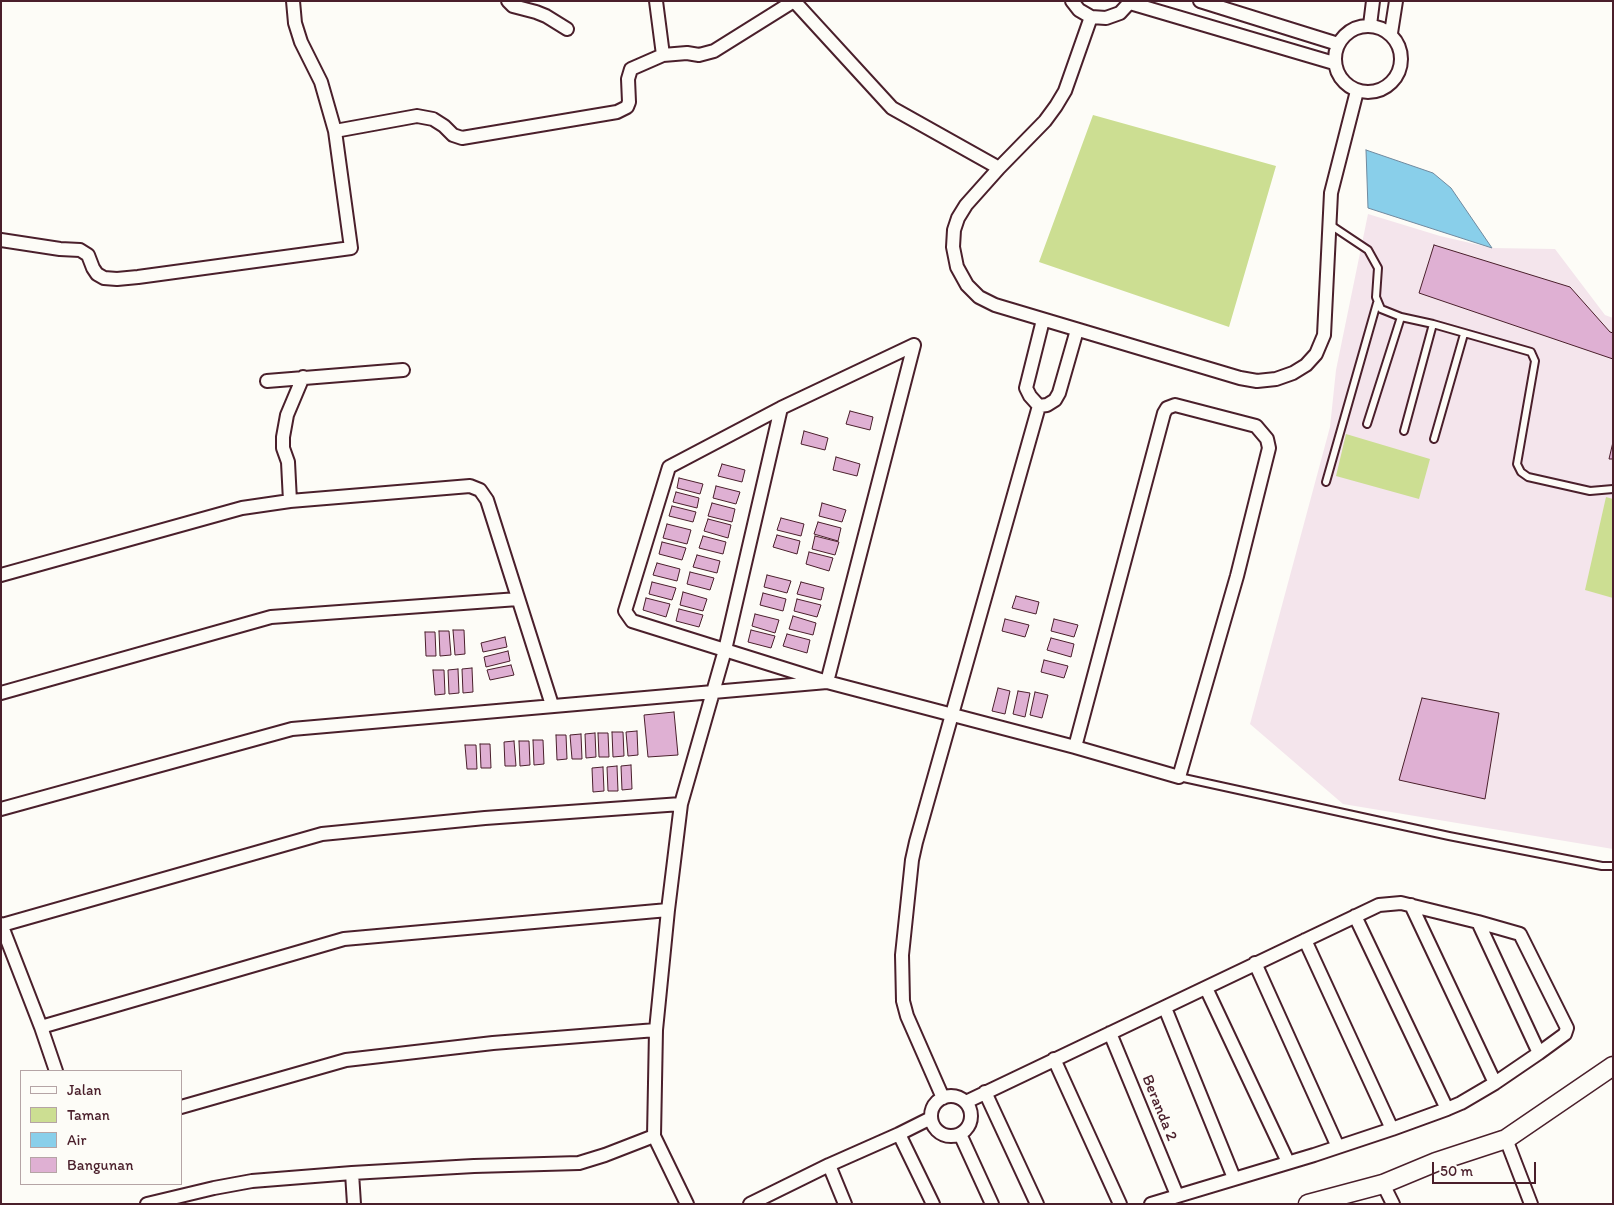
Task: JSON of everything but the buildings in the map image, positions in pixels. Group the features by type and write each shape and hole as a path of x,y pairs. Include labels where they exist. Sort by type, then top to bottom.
{"street":[{"path":"1,240 60,249 80,250 88,255 97,274 110,279 138,278 351,248 335,131 321,82 301,42 295,23 293,1"},
{"path":"508,1 513,6 536,12 567,30"},
{"path":"656,1 663,55"},
{"path":"335,131 417,116 433,119 453,135 462,138 617,112 627,107 629,102 628,79 631,69 663,55 687,53 699,55 714,50 794,1 892,108 998,168"},
{"path":"1072,1 1079,10 1091,17 1106,18 1120,14 1131,2 1334,64"},
{"path":"1200,1 1338,44"},
{"path":"1370,25 1373,1"},
{"path":"1391,33 1396,1"},
{"path":"1091,17 1065,91 1056,106 1045,121 998,168 966,205 958,218 954,230 957,267 967,285 979,297 995,305 1240,378 1257,381 1276,379 1293,373 1306,365 1316,354 1324,335 1331,192 1357,91"},
{"path":"1370,25 1391,33 1401,48 1401,67 1392,83 1376,92 1357,91 1342,80 1334,64 1338,44 1351,30 1370,25"},
{"path":"1039,406 1026,388 1043,320"},
{"path":"1039,406 1048,405 1055,400 1059,393 1077,330"},
{"path":"827,682 914,345 781,408 669,467 626,611 632,621 827,682 1075,747 1179,777 1237,576 1268,448 1267,439 1256,426 1175,405 1168,408 1164,413 1075,747"},
{"path":"267,380 402,370"},
{"path":"290,501 288,462 283,448 283,436 287,415 304,377"},
{"path":"943,1098 907,1016 903,1001 902,955 908,892 916,842 1039,406"},
{"path":"687,1204 654,1136 656,1030 668,910 681,804 725,650 781,408"},
{"path":"1,575 242,508 290,501 470,486 480,490 487,500 552,705"},
{"path":"1,693 271,617 518,599"},
{"path":"1,809 292,729 827,682"},
{"path":"56,1070 42,1027 2,925 322,834 485,818 681,804"},
{"path":"966,1102 1379,905 1400,903 1411,905 1520,934 1567,1028 1568,1031 1565,1034 1495,1082 1461,1103 1447,1109 1392,1130 1151,1204"},
{"path":"1411,905 1495,1082"},
{"path":"42,1027 344,939 668,910"},
{"path":"1355,916 1447,1109"},
{"path":"1478,922 1539,1053"},
{"path":"1305,940 1392,1130"},
{"path":"1255,963 1338,1147"},
{"path":"1206,988 1288,1162"},
{"path":"1165,1008 1234,1178"},
{"path":"182,1107 346,1060 492,1043 656,1030"},
{"name":"Beranda 2","path":"1110,1033 1177,1195"},
{"path":"1054,1059 1120,1204"},
{"path":"1308,1204 1383,1184 1436,1162 1506,1139 1613,1066"},
{"path":"985,1092 1036,1204"},
{"path":"955,1096 966,1102 970,1107 971,1119 969,1125 960,1134 948,1136 942,1134 933,1125 931,1118 934,1106 943,1098 955,1096"},
{"path":"758,1202 829,1165 931,1118"},
{"path":"899,1134 933,1204"},
{"path":"960,1134 992,1204"},
{"path":"148,1204 234,1183 352,1173 474,1166 579,1163 654,1136"},
{"path":"1506,1139 1531,1204"},
{"path":"829,1165 846,1204"},
{"path":"352,1173 354,1204"},
{"path":"1383,1184 1392,1204"}],"lane":[{"path":"1329,224 1368,250 1378,268 1376,297 1381,309 1401,317 1433,324 1531,352 1535,361 1517,464 1521,472 1528,477 1590,491 1613,489"},
{"path":"1326,482 1377,303"},
{"path":"1367,424 1401,317"},
{"path":"1404,431 1433,324"},
{"path":"1434,440 1464,334"},
{"path":"1179,777 1448,836 1602,866 1613,866"}],"shaded area":[{"path":"1368,214 1440,236 1492,248 1555,249 1605,315 1613,318 1613,849 1343,804 1250,724 1330,427 1336,370"}],"green space":[{"path":"1093,115 1276,166 1229,327 1039,262"},
{"path":"1346,434 1430,459 1419,499 1336,476"},
{"path":"1606,497 1613,499 1613,598 1585,590"}],"water":[{"path":"1366,150 1433,173 1451,188 1492,248 1368,208"}]}
